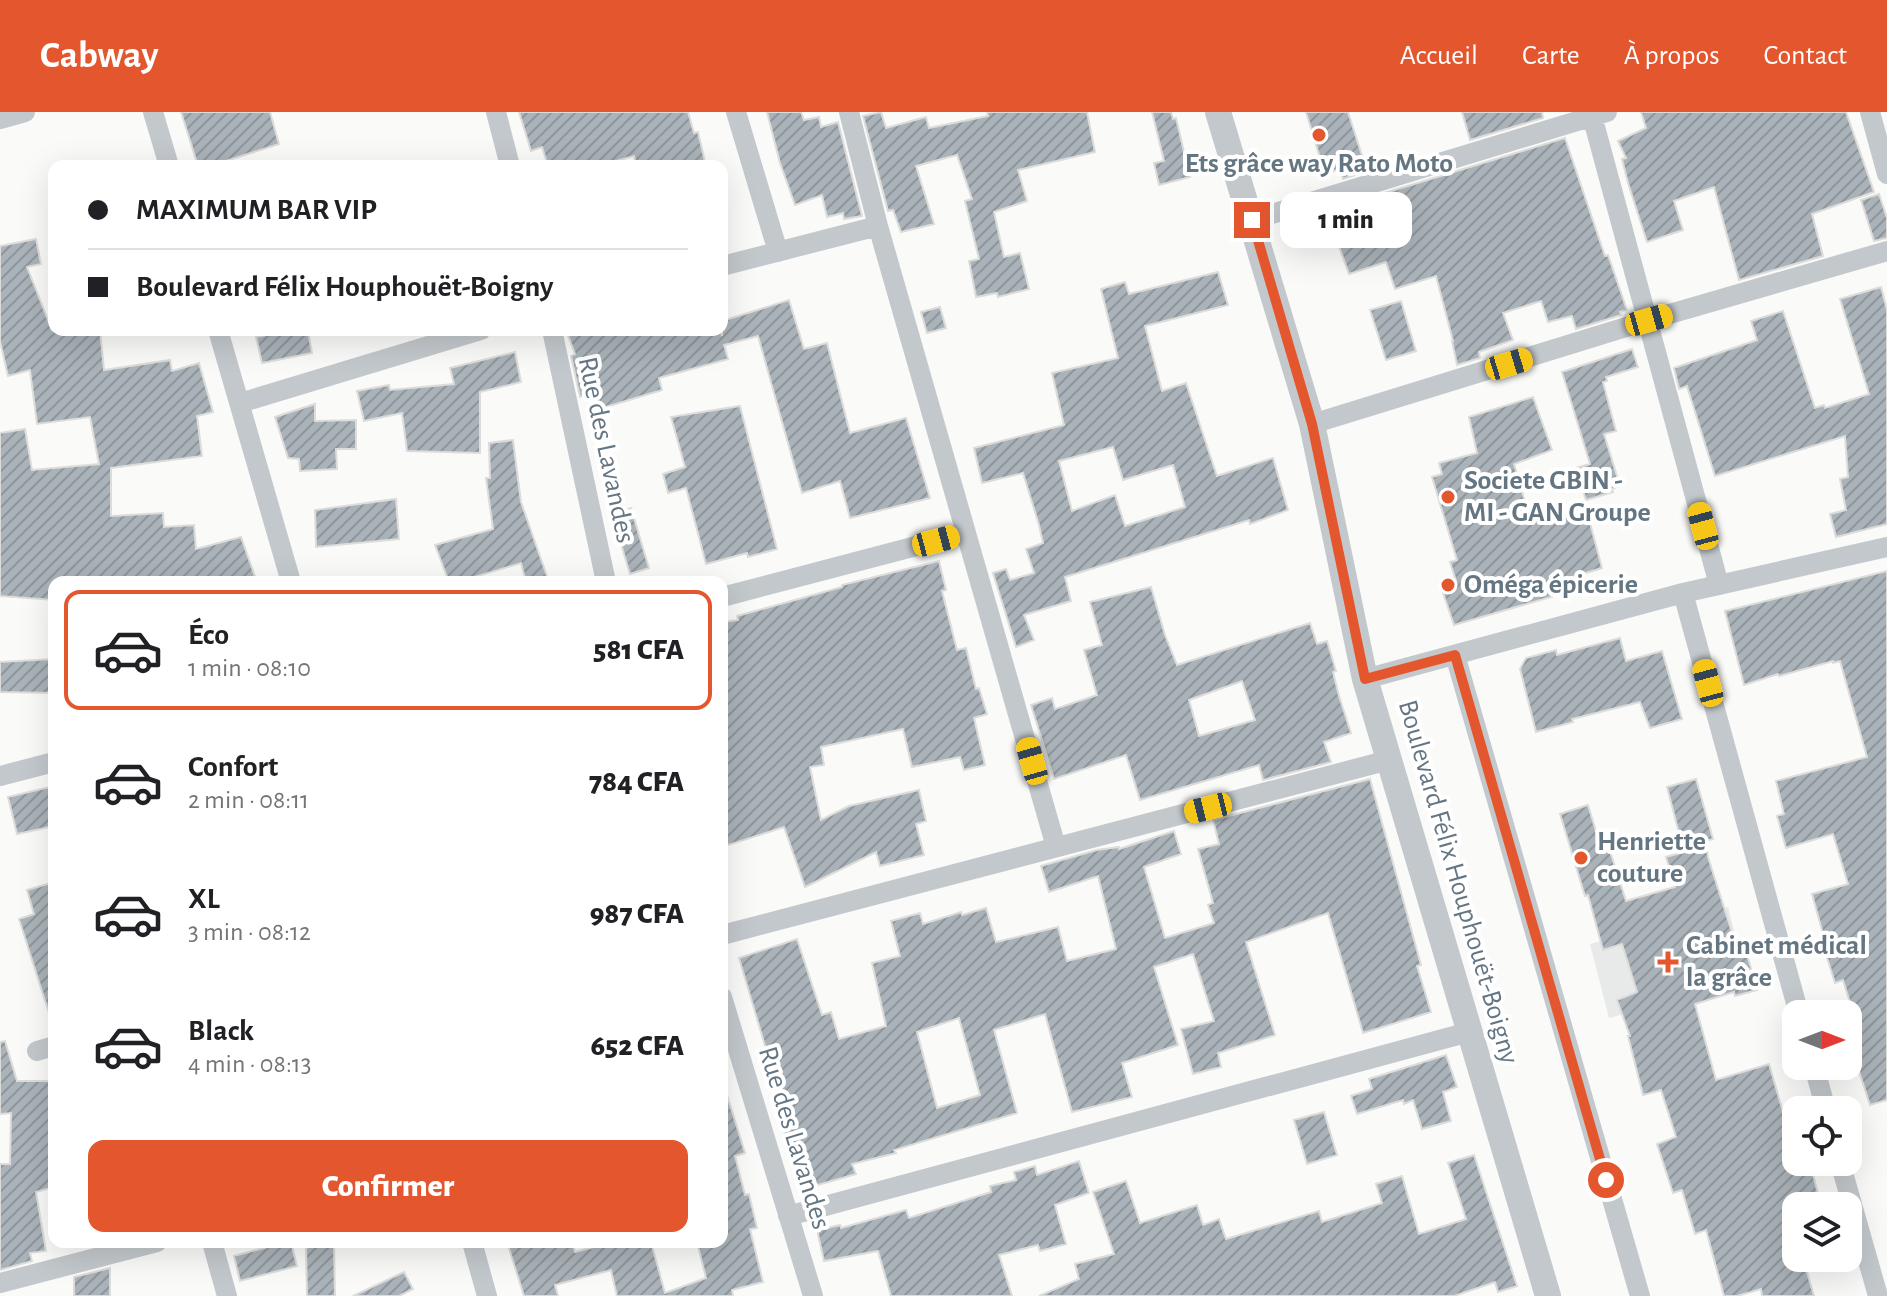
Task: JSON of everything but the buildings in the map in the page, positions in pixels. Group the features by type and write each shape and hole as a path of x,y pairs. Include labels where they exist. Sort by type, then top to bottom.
{"street":[{"path":"0,119 25,112"},
{"path":"153,112 167,160"},
{"path":"496,112 508,160"},
{"path":"736,112 778,252"},
{"path":"849,112 878,226 1056,847"},
{"name":"Boulevard Félix Houphouët-Boigny","path":"1218,112 1312,424 1365,679 1548,1296"},
{"path":"1870,112 1887,174"},
{"path":"1252,220 1596,113 1719,585"},
{"path":"728,264 878,226"},
{"path":"1312,424 1649,320 1887,251"},
{"path":"220,336 289,576"},
{"path":"240,403 461,336"},
{"name":"Rue des Lavandes","path":"553,336 605,576"},
{"path":"728,595 966,533"},
{"path":"1365,679 1683,593 1887,547"},
{"path":"1683,593 1795,1000"},
{"path":"1455,655 1640,1296"},
{"path":"728,933 1389,760"},
{"path":"0,775 48,763"},
{"name":"Rue des Lavandes","path":"728,1017 813,1296"},
{"path":"788,1216 1469,1032"},
{"path":"1844,1176 1878,1296"},
{"path":"0,1283 134,1248"},
{"path":"214,1248 227,1296"},
{"path":"474,1248 487,1296"}],"shaded area":[{"name":"Cabinet médical la grâce","path":"1728,907 1747,981 1609,1018 1590,944"}],"place":[{"name":"Ets grâce way Rato Moto","path":"1319,135"},
{"name":"Societe GBIN - MI - GAN Groupe","path":"1448,497"},
{"name":"Oméga épicerie","path":"1448,585"},
{"name":"Henriette couture","path":"1581,858"},
{"name":"Cabinet médical la grâce","path":"1668,962"}],"route":[{"path":"1252,220 1312,424 1365,679 1455,655 1606,1180"}]}
